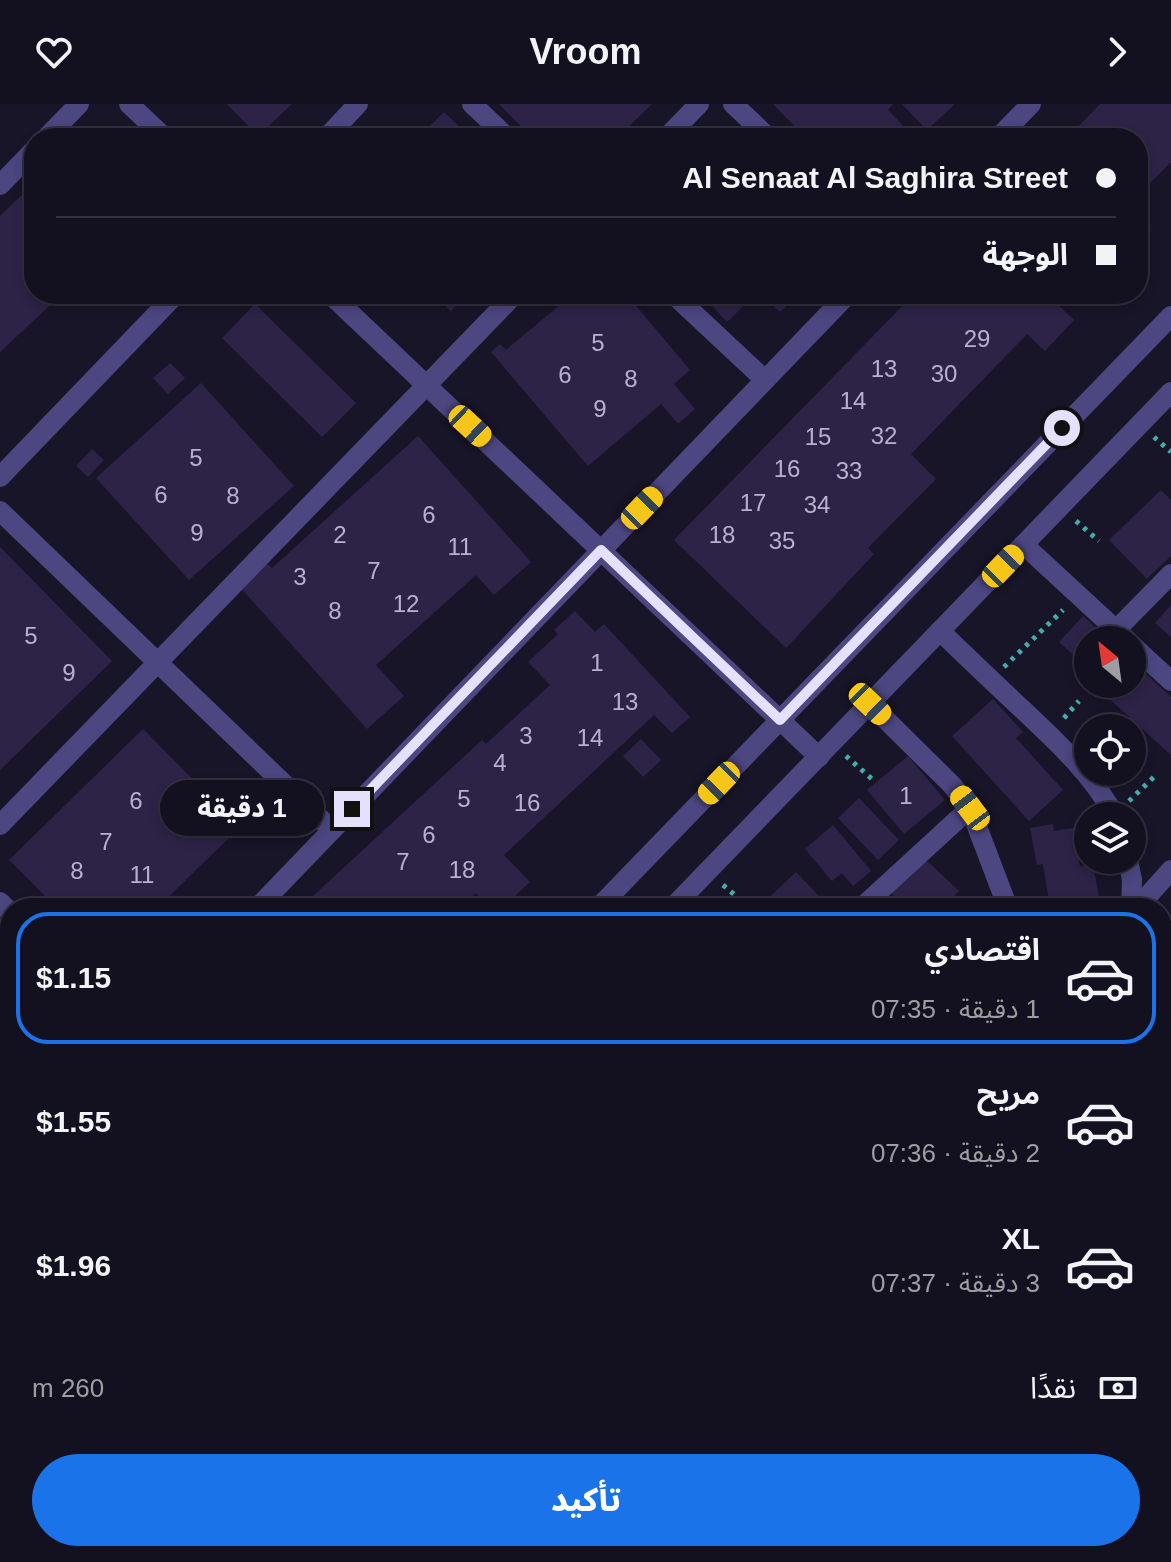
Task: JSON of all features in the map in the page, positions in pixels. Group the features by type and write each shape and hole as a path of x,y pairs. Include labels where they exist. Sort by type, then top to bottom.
{"street":[{"path":"56,128 79,104"},
{"path":"129,104 154,128"},
{"path":"335,128 358,104"},
{"path":"472,104 497,128"},
{"path":"676,128 699,104"},
{"path":"733,104 758,128"},
{"path":"1008,128 1031,104"},
{"path":"0,185 24,160"},
{"path":"0,477 166,304"},
{"path":"341,304 780,720 825,750"},
{"path":"0,825 505,304"},
{"path":"684,304 765,380"},
{"path":"267,898 838,304"},
{"path":"608,898 1171,316"},
{"path":"682,898 1171,392"},
{"path":"0,511 332,830"},
{"path":"1024,545 1112,626"},
{"path":"1128,626 1171,574"},
{"path":"940,631 1049,734 1107,802"},
{"path":"1146,658 1171,681"},
{"path":"870,704 952,785 970,808 1004,898"},
{"path":"872,898 970,808"},
{"path":"1144,898 1171,870"},
{"path":"1131,874 1133,898"}],"path":[{"path":"1061,506 1099,541"},
{"path":"991,680 1079,595"},
{"path":"825,750 872,779"},
{"path":"1128,802 1157,774"},
{"path":"708,871 739,898"}],"building":[{"path":"227,104 292,104 266,128 250,128"},
{"path":"499,104 652,104 627,128 522,128"},
{"path":"773,104 893,104 888,110 905,128 796,128"},
{"path":"902,104 955,104 929,128 925,128"},
{"path":"1100,104 1171,104 1171,162 1148,185 1148,128 1077,128"},
{"path":"444,112 461,128 428,128"},
{"path":"24,193 24,304 51,304 0,352 0,216"},
{"path":"255,304 356,403 322,437 222,338"},
{"path":"444,304 458,304 451,311"},
{"path":"561,304 634,304 690,370 674,384 695,409 678,424 661,404 588,466 491,352 500,344 506,350"},
{"path":"710,304 746,304 727,322"},
{"path":"772,304 788,304 780,312"},
{"path":"904,304 1057,304 1074,320 1045,351 1027,334 911,454 936,479 868,548 874,554 786,648 674,540"},
{"path":"170,363 185,378 168,394 153,378"},
{"path":"201,383 294,486 189,580 96,478"},
{"path":"418,436 531,562 494,595 476,575 376,665 404,696 367,729 239,586 266,562 272,568"},
{"path":"92,449 104,460 88,477 76,466"},
{"path":"1161,490 1171,500 1171,556 1147,579 1109,540"},
{"path":"0,547 112,661 0,770"},
{"path":"1171,605 1171,637 1155,623"},
{"path":"575,611 595,632 604,624 690,717 672,733 654,715 504,855 530,882 513,898 481,898 476,893 470,898 311,898 482,740 486,744 550,685 528,662 558,634 554,630"},
{"path":"1083,616 1094,626 1074,626 1074,655 1059,642"},
{"path":"1146,674 1171,697 1171,755 1146,732 1146,714 1126,714 1108,698 1146,698"},
{"path":"993,699 1023,732 1016,738 1063,790 1029,821 952,736"},
{"path":"143,729 240,827 167,898 47,898 9,860"},
{"path":"641,739 661,760 643,777 623,756"},
{"path":"908,756 945,800 904,834 867,790"},
{"path":"859,798 899,840 878,860 838,818"},
{"path":"1053,824 1054,831 1073,828 1074,874 1095,874 1099,898 1048,898 1043,864 1037,865 1030,828"},
{"path":"833,825 871,871 853,886 842,873 832,881 805,849"},
{"path":"924,858 959,891 952,898 896,898 891,893"},
{"path":"796,872 821,898 769,898"}],"route":[{"path":"352,809 601,550 780,720 1062,428"}]}
